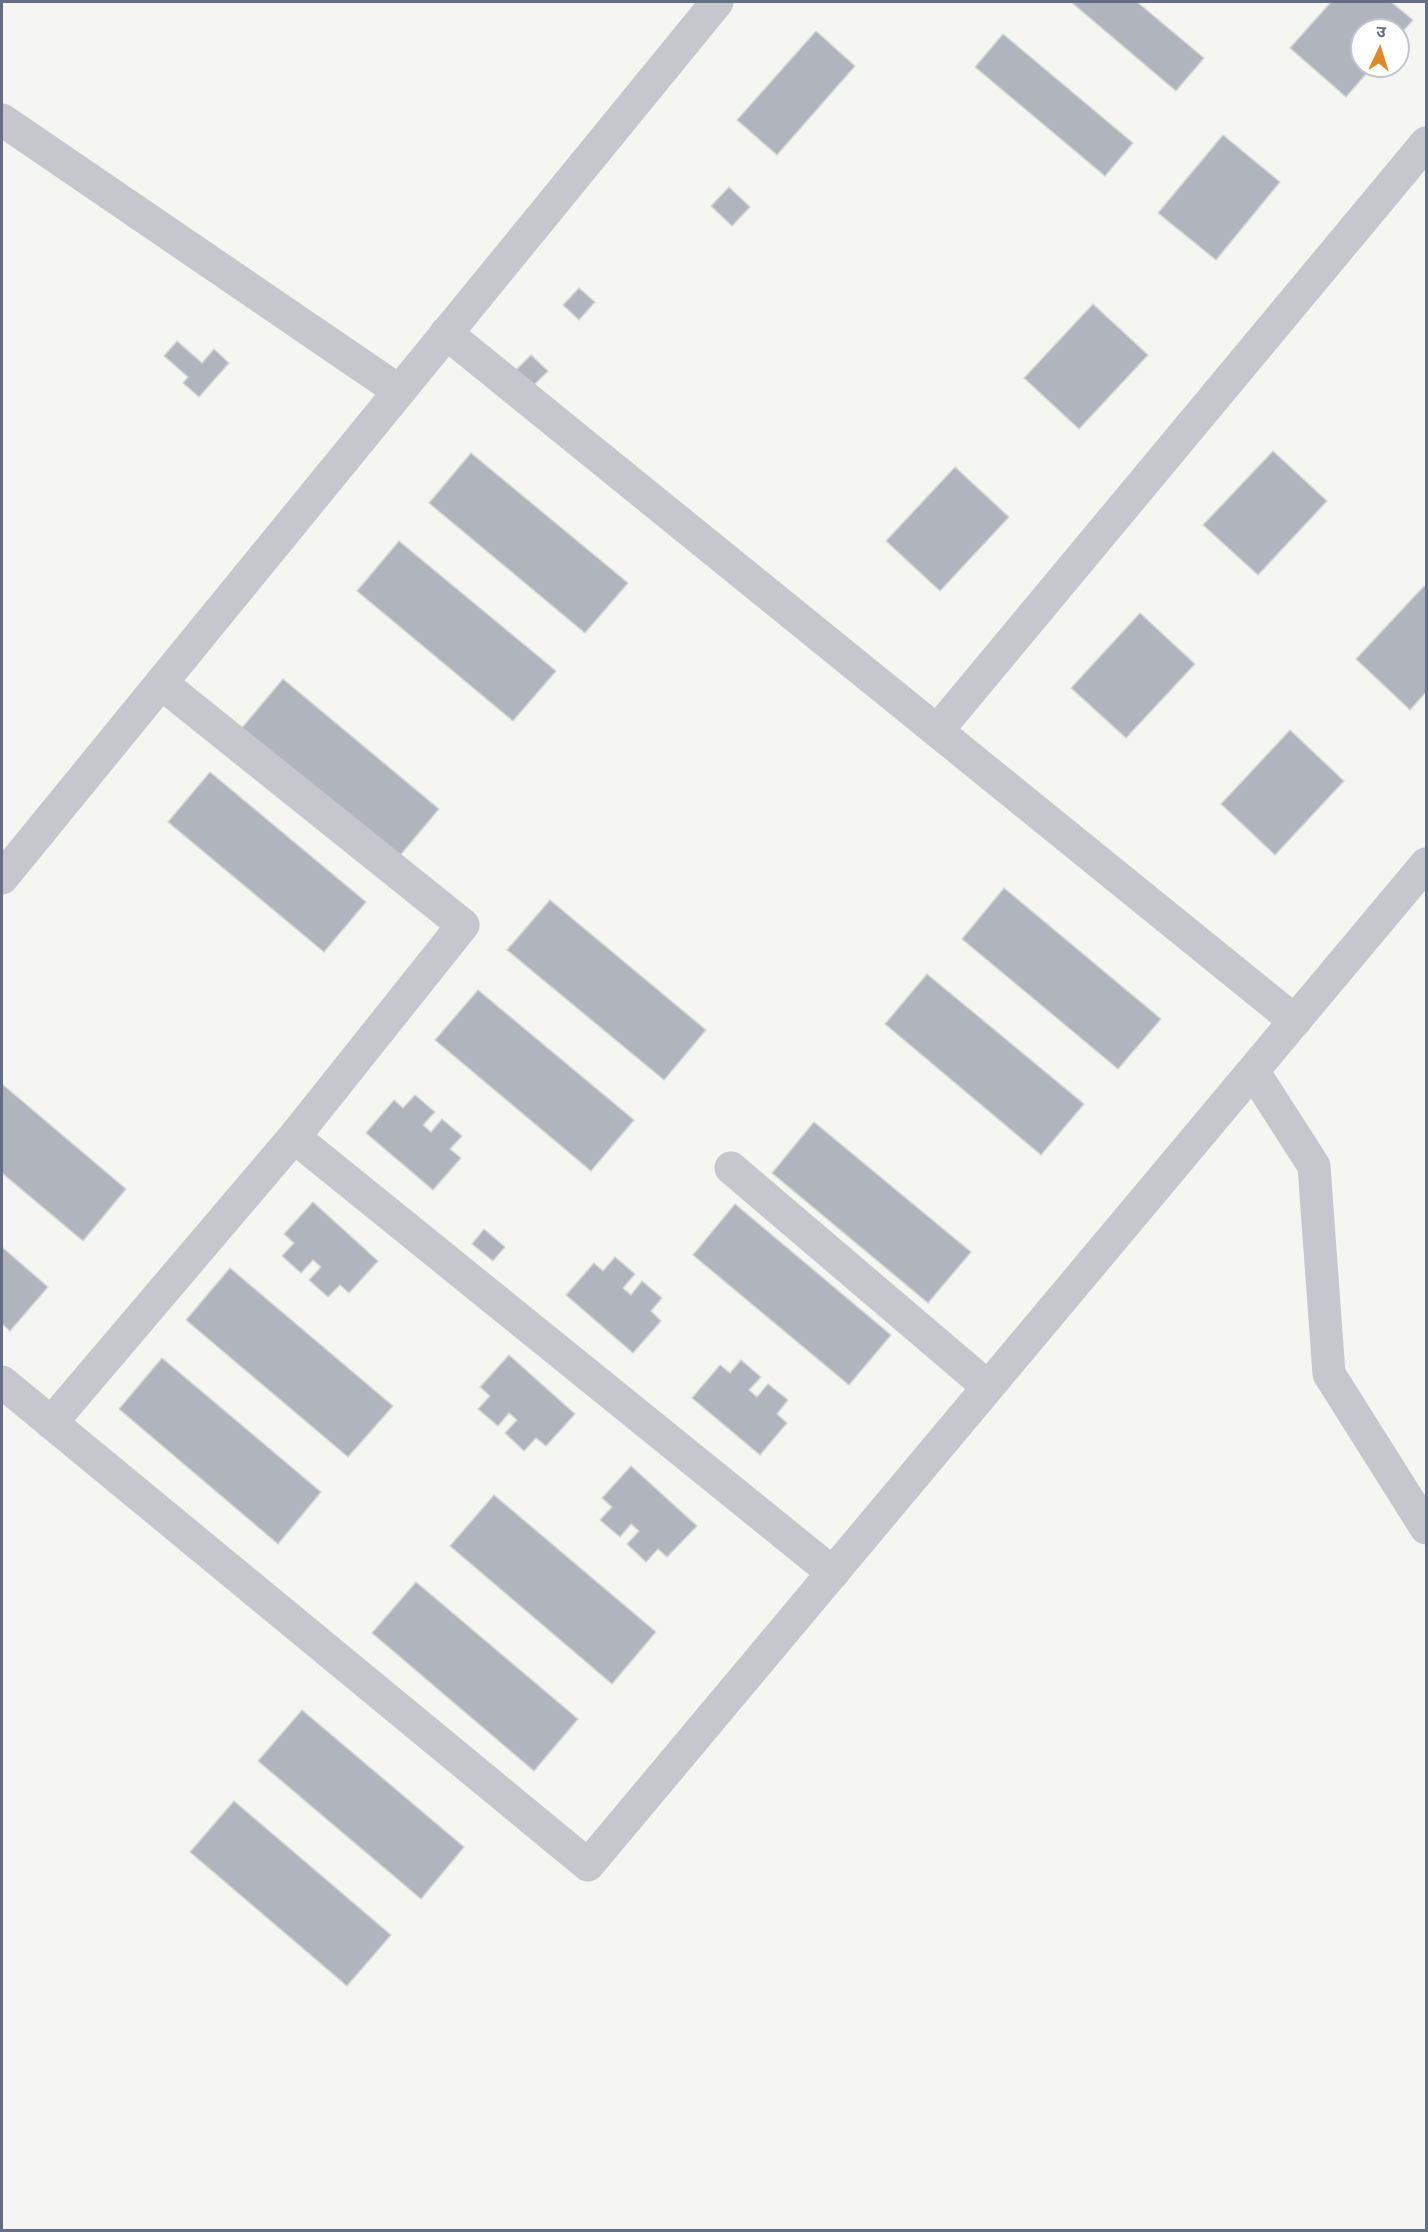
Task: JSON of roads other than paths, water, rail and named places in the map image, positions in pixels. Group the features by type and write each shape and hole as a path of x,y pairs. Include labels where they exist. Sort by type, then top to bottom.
{"street":[{"path":"2,878 717,2"},
{"path":"2,120 399,391"},
{"path":"937,730 1426,143"},
{"path":"446,333 1295,1021"},
{"path":"51,1423 294,1137 463,925 161,683"},
{"path":"2,1382 588,1865 1426,864"},
{"path":"1253,1071 1314,1166 1329,1374 1426,1528"},
{"path":"294,1137 833,1573"},
{"path":"731,1168 988,1387"}]}
